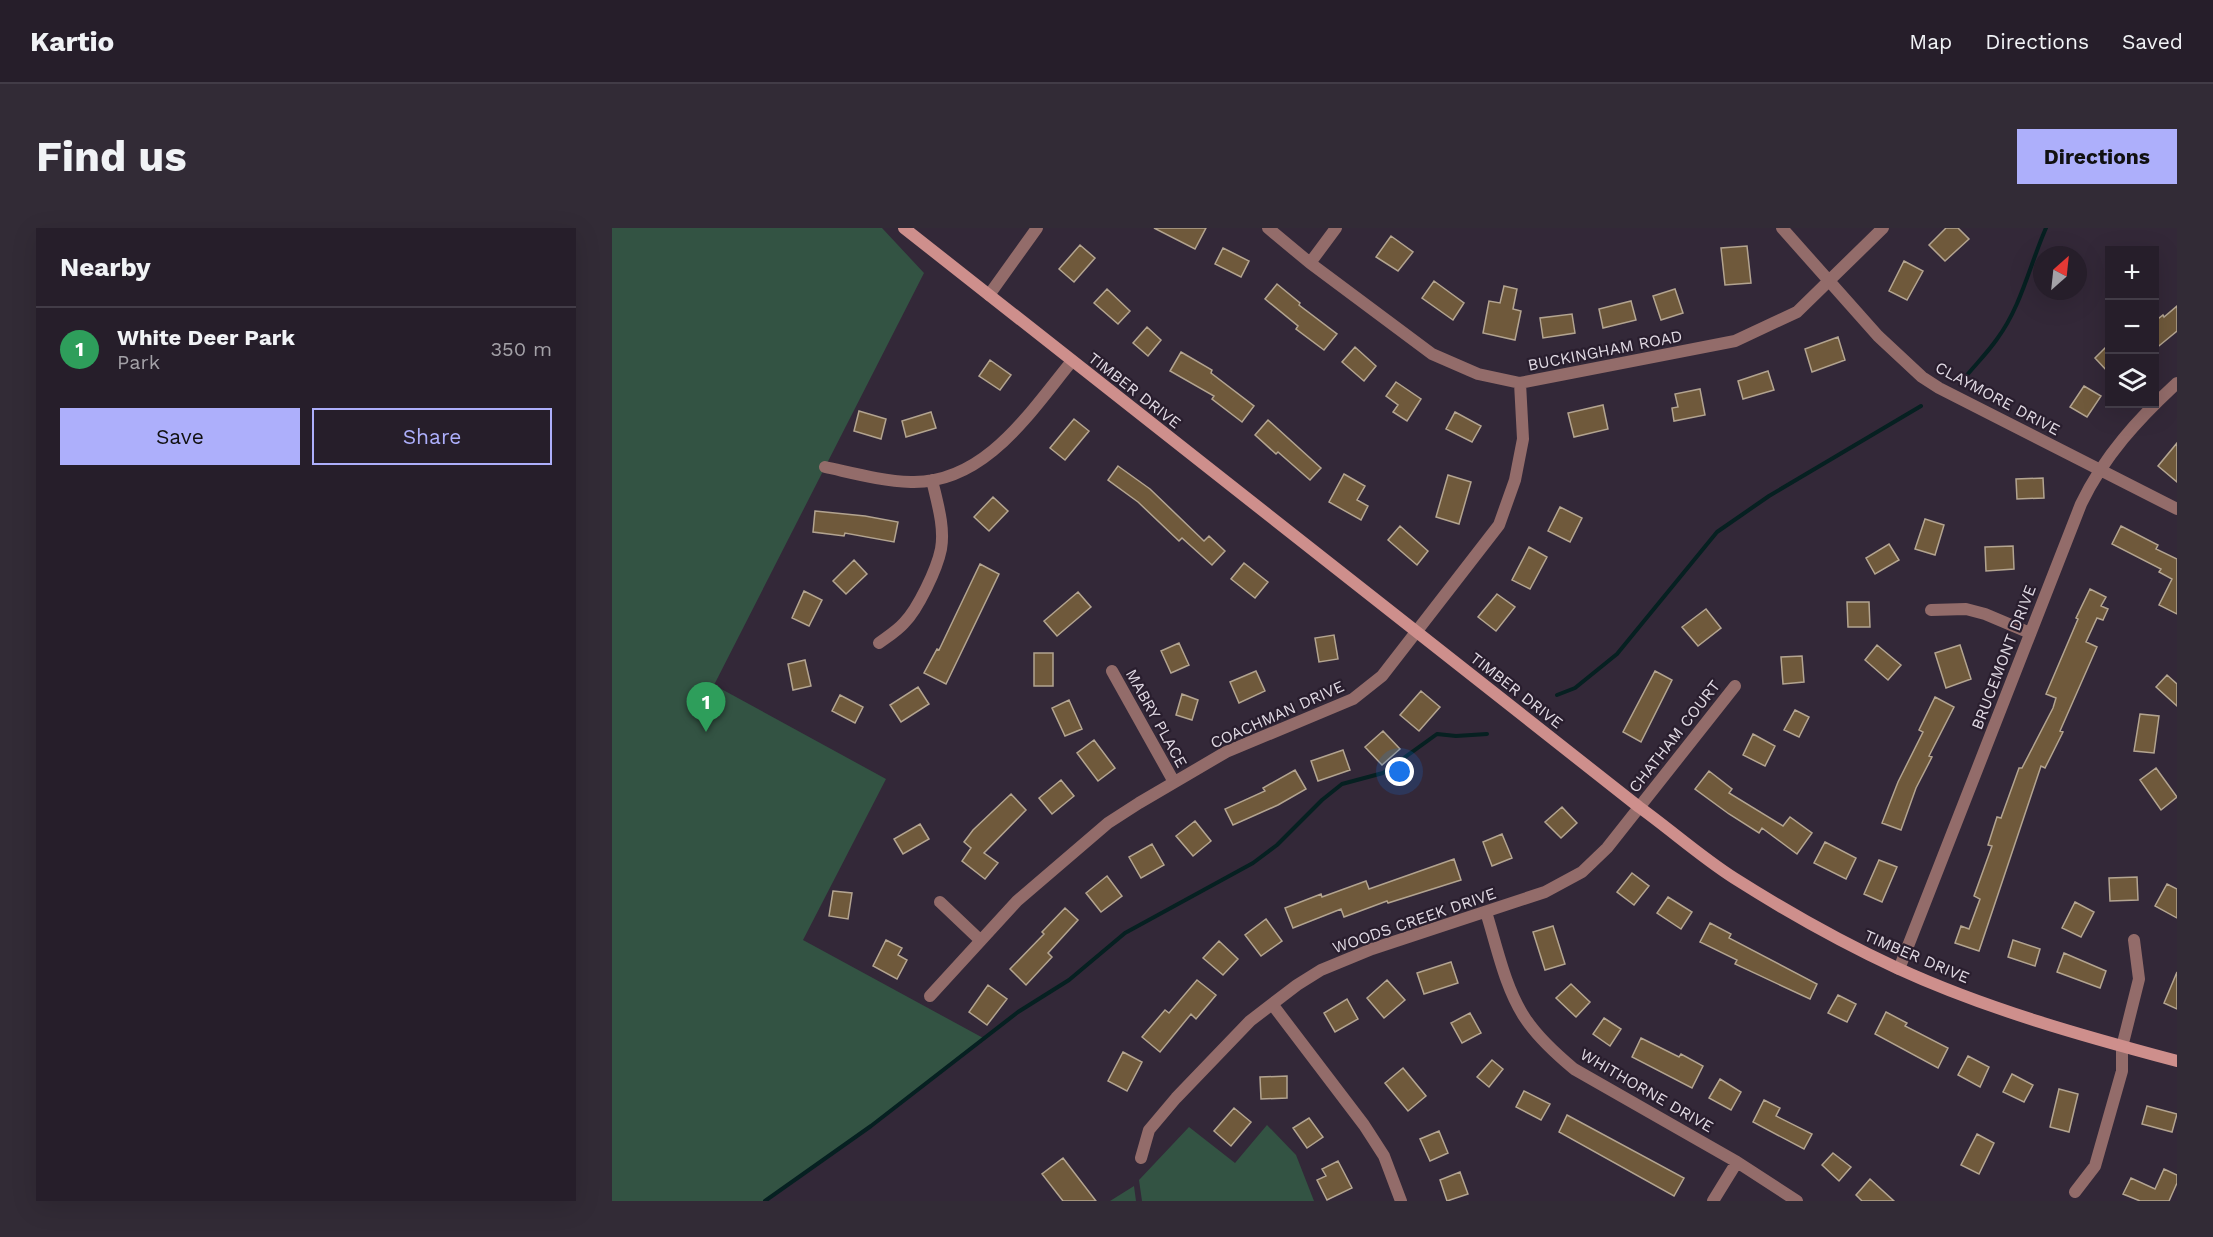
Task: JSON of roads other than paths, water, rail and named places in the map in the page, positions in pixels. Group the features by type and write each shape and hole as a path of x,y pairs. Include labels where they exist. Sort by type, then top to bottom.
{"main road":[{"name":"TIMBER DRIVE","path":"904,228 1639,807 1732,876 1804,920 1899,969 2014,1013 2122,1047 2177,1061"}],"street":[{"path":"989,295 1037,228"},
{"name":"BUCKINGHAM ROAD","path":"1268,228 1310,263 1432,354 1478,374 1520,383 1735,341 1797,312 1883,228"},
{"path":"1310,263 1336,228"},
{"name":"CLAYMORE DRIVE","path":"1782,228 1878,336 1922,377 1939,388 2177,509"},
{"path":"825,466 910,482 956,474 994,451 1023,422 1072,361"},
{"name":"COACHMAN DRIVE","path":"930,996 1017,901 1108,823 1226,752 1353,699 1382,676 1499,525 1515,480 1523,439 1520,383"},
{"name":"BRUCEMONT DRIVE","path":"1899,969 2077,513 2099,469 2124,435 2177,383"},
{"path":"879,643 905,623 931,579 936,565 941,548 941,528 932,480"},
{"path":"1931,610 1966,609 2030,633"},
{"name":"MABRY PLACE","path":"1112,671 1174,782"},
{"name":"CHATHAM COURT","path":"1639,807 1735,686"},
{"name":"WOODS CREEK DRIVE","path":"1141,1158 1149,1130 1158,1118 1250,1021 1272,1004 1321,970 1372,949 1545,892 1582,872 1607,848 1639,807"},
{"path":"940,902 980,940"},
{"name":"WHITHORNE DRIVE","path":"1486,912 1503,968 1524,1017 1555,1053 1584,1074 1737,1162 1797,1201"},
{"path":"2075,1192 2095,1166 2122,1071 2122,1047 2139,979 2134,940"},
{"path":"1272,1004 1364,1125 1384,1156 1401,1201"},
{"path":"1713,1201 1737,1162"}],"waterway":[{"path":"1967,375 1994,344 2013,313 2046,228"},
{"path":"1557,695 1575,688 1617,654 1717,532 1769,496 1921,406"},
{"path":"765,1201 871,1126 1018,1012 1069,980 1125,933 1253,863 1277,845 1322,800 1342,784 1383,773 1437,734 1456,736 1487,734"}],"place":[{"name":"White Deer Park","path":"706,732"}]}
